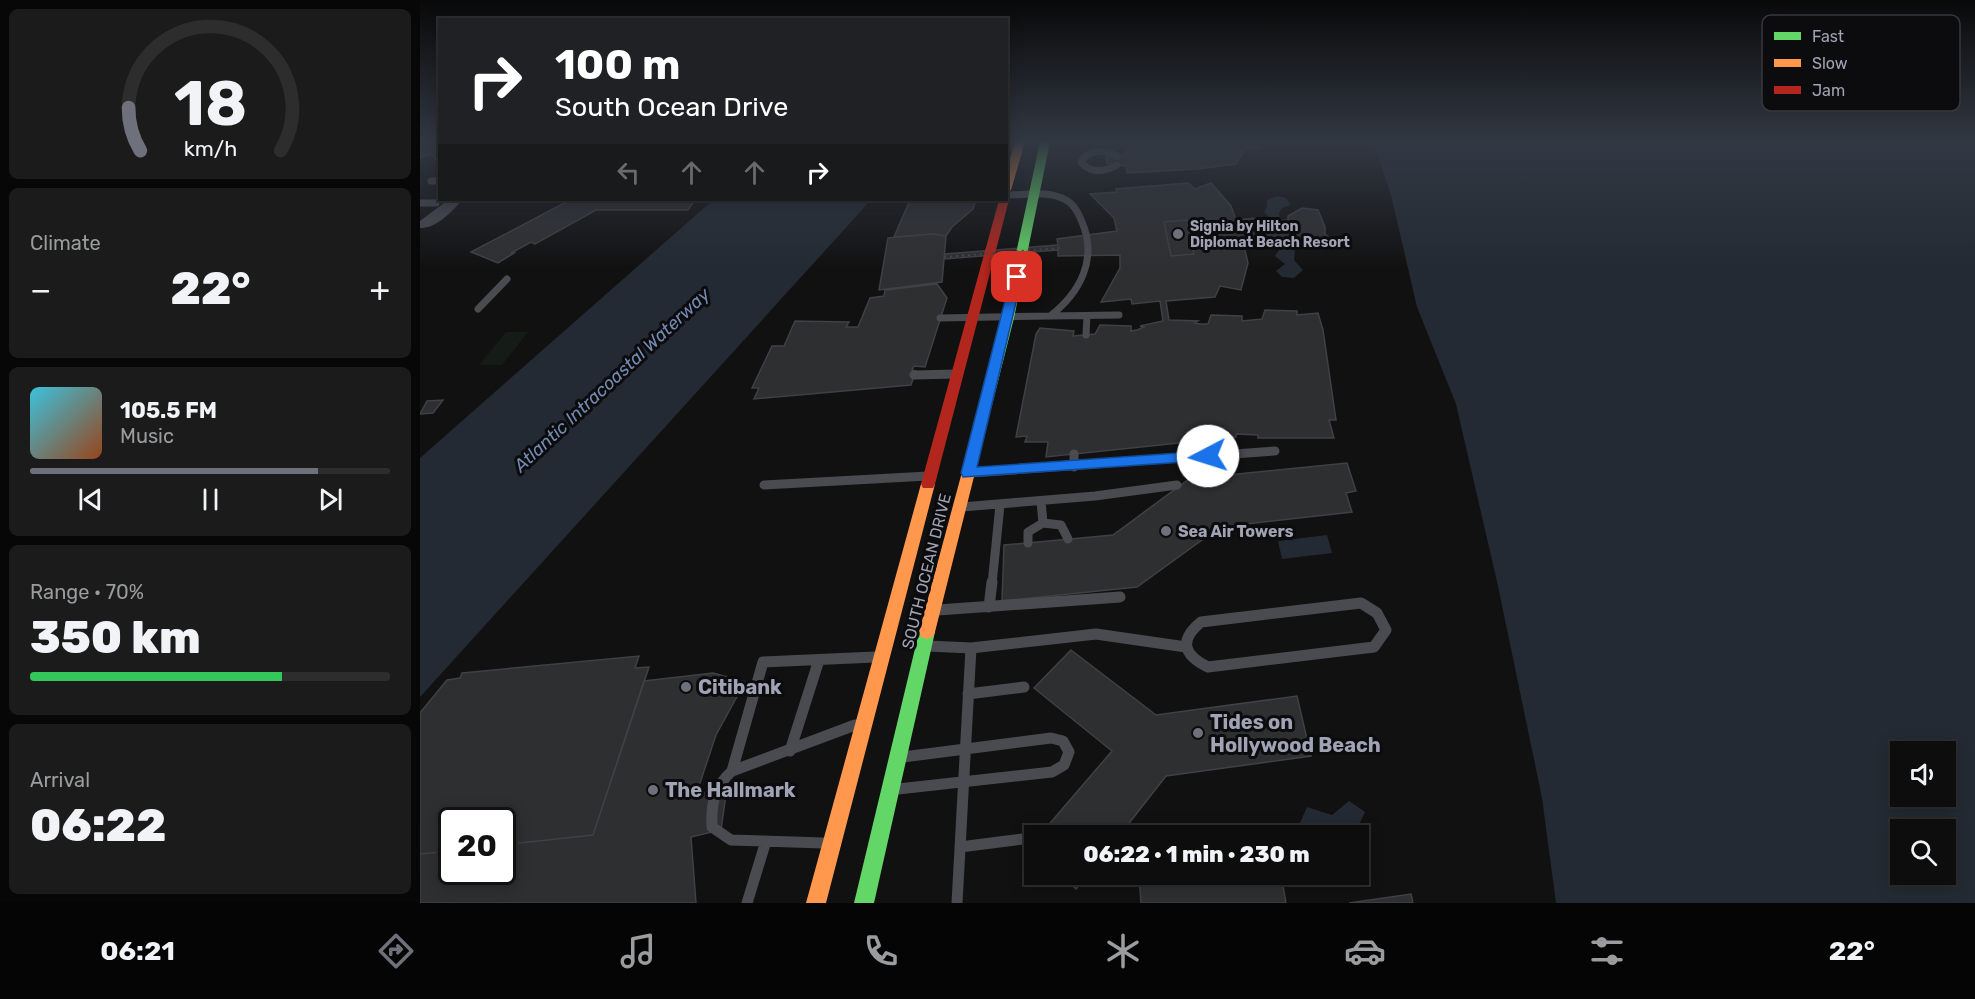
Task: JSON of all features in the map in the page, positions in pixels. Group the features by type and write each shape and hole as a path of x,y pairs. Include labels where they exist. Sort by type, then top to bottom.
{"main road":[{"name":"SOUTH OCEAN DRIVE","path":"864,903 923,650 1008,318 1035,184"},
{"name":"SOUTH OCEAN DRIVE","path":"816,903 897,607 970,320 1004,201"},
{"path":"897,607 913,615 922,630 923,650"}],"street":[{"path":"422,229 424,216 438,201"},
{"path":"422,229 454,201"}],"lane":[{"path":"1008,195 1033,195 1067,200 1086,228 1089,260 1078,290 1063,308 1050,316"},
{"path":"420,203 438,201"},
{"path":"478,309 507,279"},
{"path":"940,318 970,320 1119,315"},
{"path":"1086,335 1087,316"},
{"path":"914,375 957,374"},
{"path":"968,473 1275,451"},
{"path":"1074,454 1074,467"},
{"path":"765,485 930,476"},
{"path":"960,507 1041,501 1177,485"},
{"path":"1041,501 1043,523"},
{"path":"988,608 1000,505"},
{"path":"1028,543 1028,532 1043,523 1061,525 1068,539"},
{"path":"933,610 988,608 1069,597 1089,601 1120,597"},
{"path":"1361,603 1381,616 1386,630 1380,642 1374,647 1208,668 1193,660 1186,647 1189,632 1201,622 1361,603"},
{"path":"923,650 970,648 1096,633 1186,647"},
{"path":"957,903 970,648"},
{"path":"732,771 763,662 883,657"},
{"path":"790,751 819,660"},
{"path":"968,694 1024,687"},
{"path":"832,844 731,840 712,827 711,804 720,780 732,771 866,721"},
{"path":"890,789 1052,772 1064,765 1069,752 1063,741 1051,738 897,758"},
{"path":"960,848 1023,839"},
{"path":"747,903 766,841"}],"path":[{"path":"944,257 1060,248"}],"shaded area":[{"path":"506,332 528,332 502,365 479,365"}],"water":[{"path":"1387,184 1975,184 1975,903 1556,903 1542,798 1498,586 1456,404 1417,307"},
{"path":"1278,196 1286,198 1291,205 1282,208 1279,213 1289,246 1295,251 1294,260 1303,270 1294,278 1282,277 1276,271 1285,264 1275,256 1280,249 1269,217 1264,212 1267,200"},
{"name":"Atlantic Intracoastal Waterway","path":"712,201 870,201 420,697 420,458"},
{"path":"1327,535 1332,553 1282,559 1278,541"},
{"path":"1349,801 1365,812 1359,825 1303,825 1300,823 1307,807 1332,815"}],"building":[{"path":"1189,184 1195,189 1212,184 1231,206 1236,220 1256,218 1263,222 1288,220 1288,216 1302,208 1318,210 1325,227 1325,234 1331,240 1329,245 1324,247 1310,243 1301,245 1290,237 1268,239 1264,244 1244,246 1248,263 1241,290 1220,286 1215,297 1166,301 1169,320 1198,321 1195,323 1201,324 1208,324 1211,315 1242,316 1242,321 1262,319 1265,310 1297,311 1297,315 1318,313 1323,330 1336,420 1329,420 1334,438 1258,438 1258,435 1236,434 1236,437 1046,457 1048,442 1025,442 1027,436 1016,437 1036,334 1040,328 1074,331 1073,336 1095,334 1100,325 1131,326 1131,331 1137,330 1144,327 1140,326 1163,321 1160,301 1132,304 1131,299 1101,302 1120,268 1120,255 1058,256 1058,250 944,259 945,254 1058,245 1057,239 1117,231 1114,218 1090,194 1117,192 1116,189"},
{"path":"568,201 694,201 688,210 596,210 535,244 531,242 498,263 471,252"},
{"path":"910,201 976,201 973,209 952,227 946,236 933,234 894,237"},
{"path":"1187,220 1194,254 1171,256 1164,222"},
{"path":"933,234 946,236 942,282 879,290 888,238"},
{"path":"937,284 947,298 925,367 914,366 912,370 916,371 911,385 754,399 759,388 752,388 772,346 784,346 795,321 849,322 846,327 858,327 870,298 884,296 885,290"},
{"path":"443,400 433,413 420,414 427,401"},
{"name":"Sea Air Towers","path":"1347,463 1356,491 1346,493 1352,512 1220,527 1137,587 1002,601 1004,545 1113,535 1189,479"},
{"name":"Tides on Hollywood Beach","path":"1071,650 1156,715 1297,696 1311,756 1166,776 1128,825 1048,825 1112,751 1034,688"},
{"path":"639,656 635,668 649,667 593,835 516,843 516,807 438,807 438,852 420,854 420,713 447,680 460,678 462,673"},
{"name":"The Hallmark","path":"713,673 745,682 716,735 697,794 727,787 721,830 691,837 696,903 420,903 420,854 438,852 438,885 516,885 516,843 593,835 644,681"},
{"path":"1140,885 1283,885 1286,903 1141,903"},
{"path":"1411,894 1413,903 1349,903"}],"traffic: fast":[{"path":"986,405 1008,318 1036,184"},
{"path":"864,903 927,632"}],"traffic: slow":[{"path":"927,632 986,405"},
{"path":"816,903 928,484"}],"traffic: jam":[{"path":"928,484 1004,201"}],"place":[{"name":"Signia by Hilton Diplomat Beach Resort","path":"1178,234"},
{"name":"Sea Air Towers","path":"1166,531"},
{"name":"Citibank","path":"686,687"},
{"name":"Tides on Hollywood Beach","path":"1198,733"},
{"name":"The Hallmark","path":"653,790"}],"route":[{"path":"1017,277 968,473 1208,456"}]}
